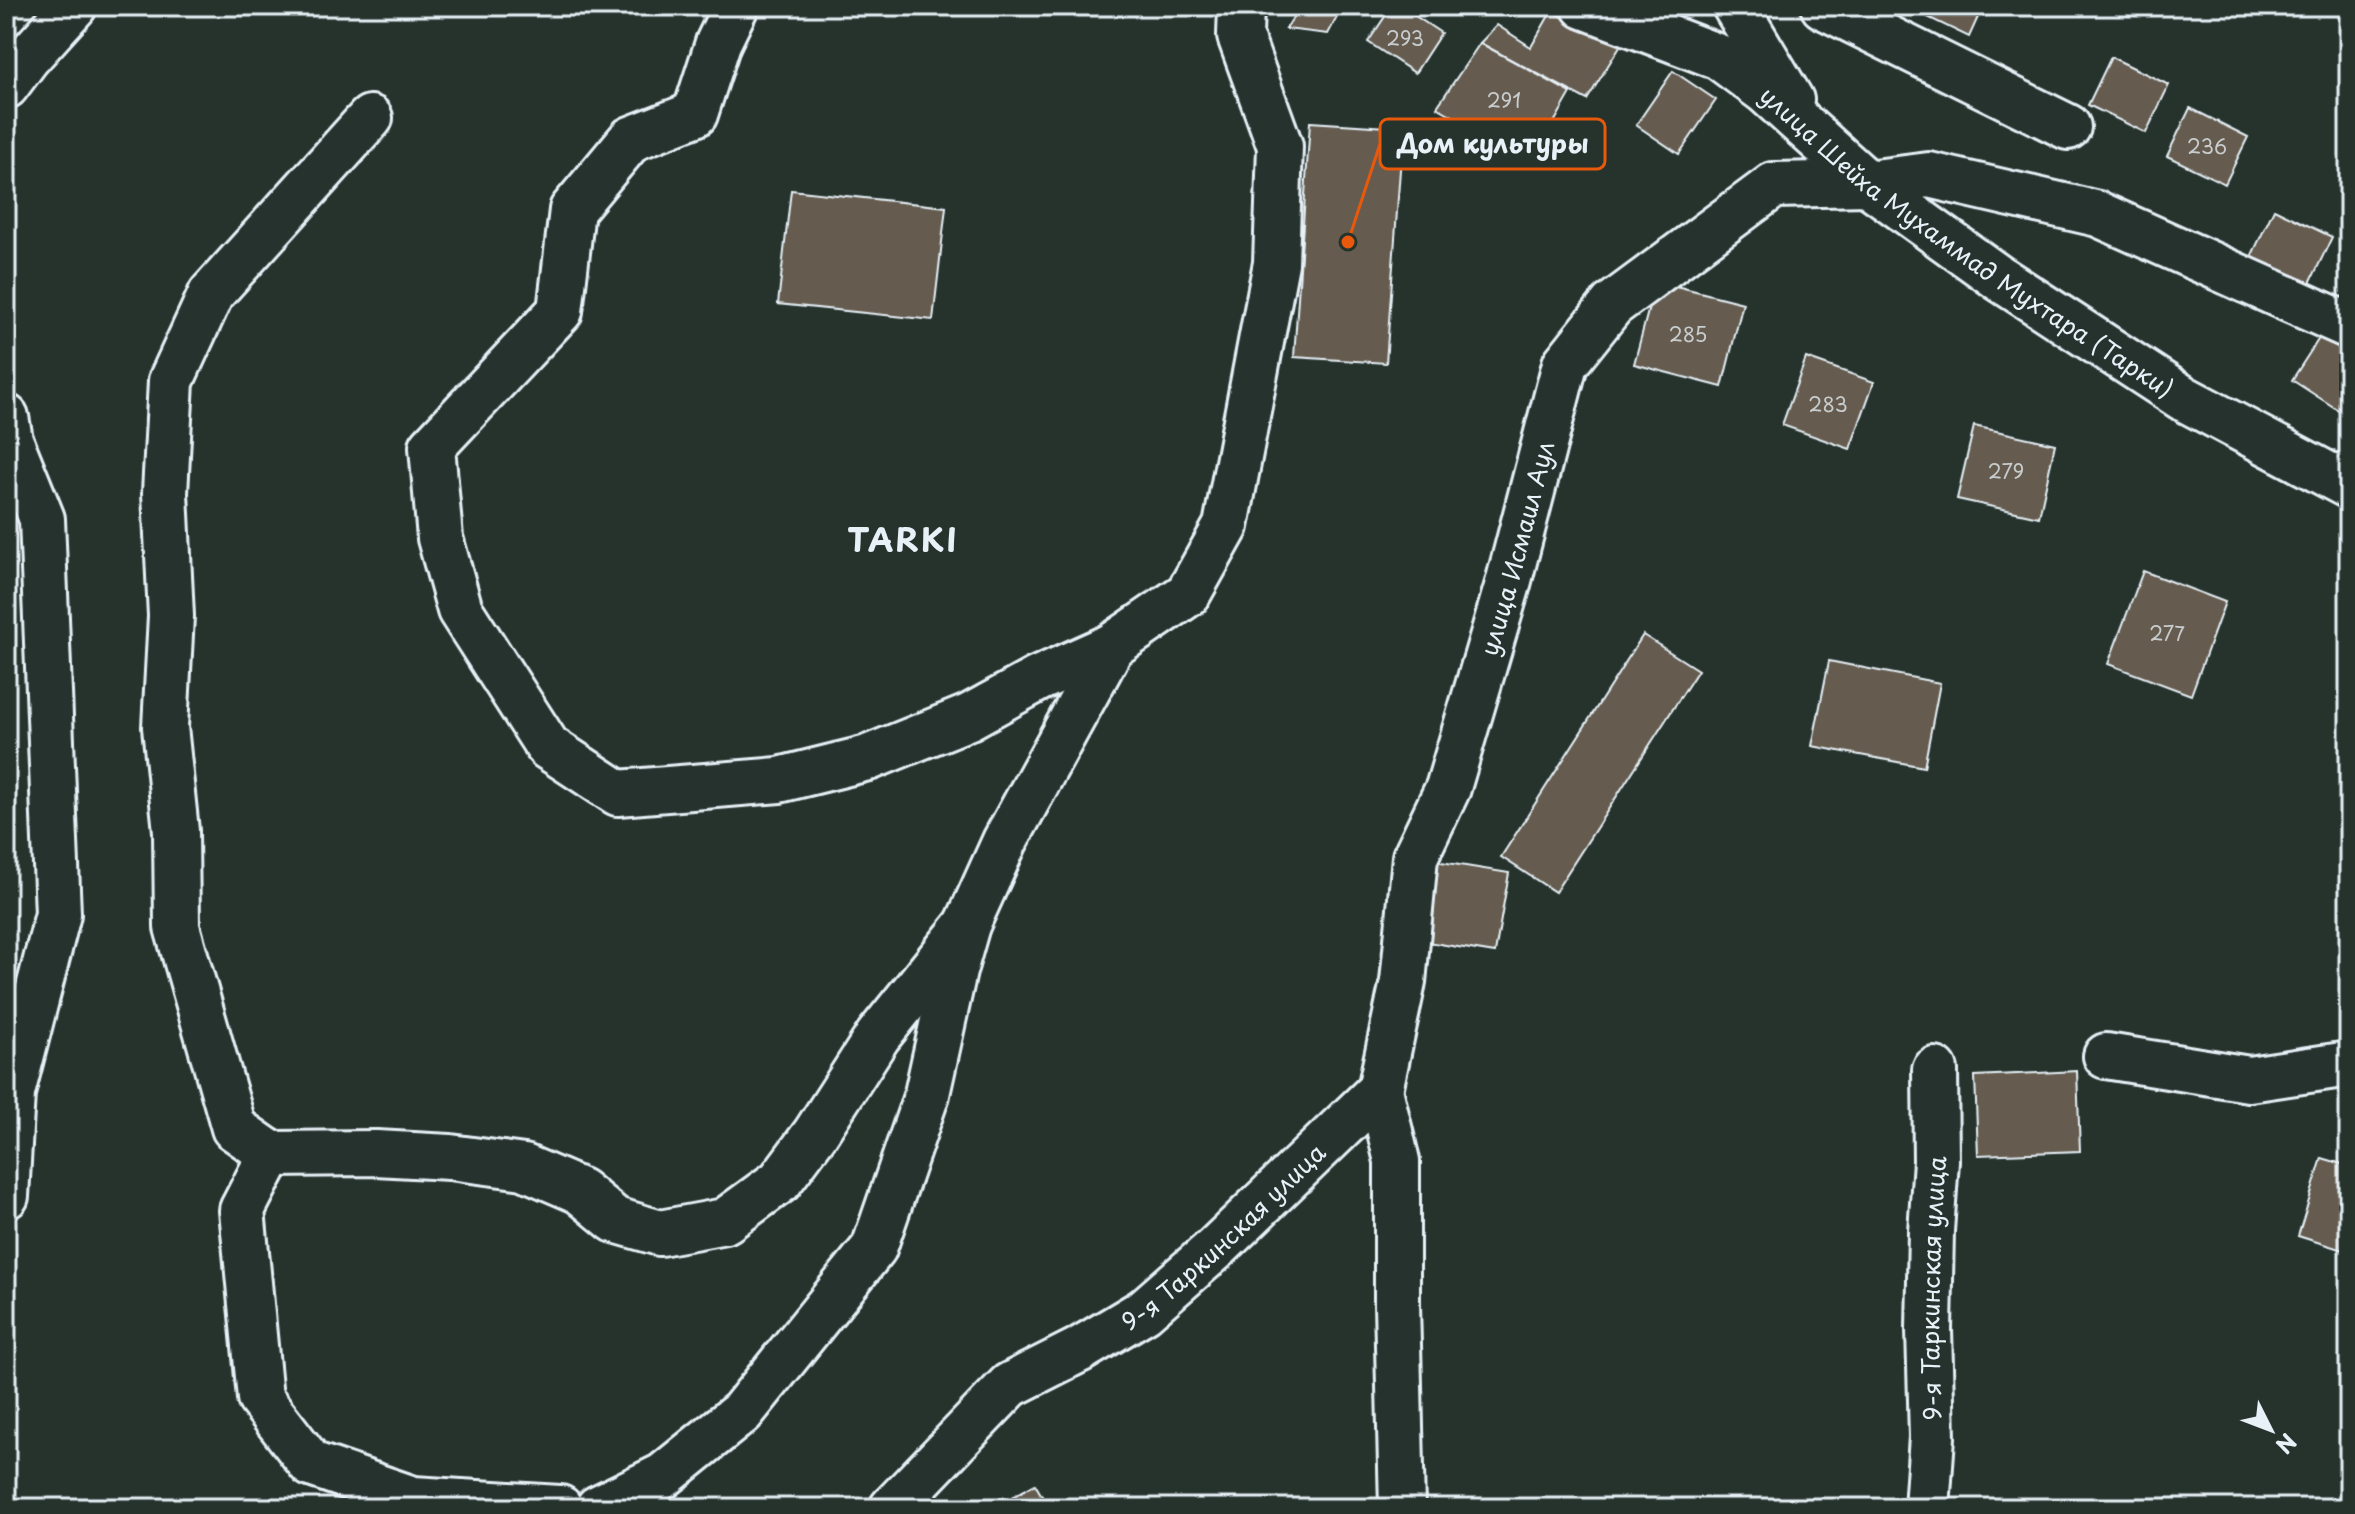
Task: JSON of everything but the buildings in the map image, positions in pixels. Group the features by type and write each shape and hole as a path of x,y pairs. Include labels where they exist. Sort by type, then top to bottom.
{"street":[{"path":"6,86 74,6"},
{"path":"736,6 718,43 695,114 631,139 572,210 560,311 432,447 440,538 460,610 548,747 618,793 779,780 868,758 969,717 1038,679 1112,646 1188,594 1226,526 1276,263 1280,146 1240,36 1241,6"},
{"name":"улица Шейха Мухаммад Мухтара (Тарки)","path":"1584,6 1719,57 1765,91 1867,183 1999,278 2183,398 2349,486"},
{"path":"1735,6 1810,134"},
{"path":"1823,6 2068,127"},
{"path":"370,118 211,294 171,381 165,493 171,616 165,727 176,831 177,927 234,1128 271,1154 421,1155 524,1167 580,1191 615,1220 660,1233 725,1221 780,1181 815,1134 878,1036 967,925"},
{"name":"улица Исмаил Аул","path":"1380,1090 1403,982 1415,857 1448,788 1508,584 1565,364 1612,305 1774,185 1867,183 1929,175 2098,214 2349,326"},
{"path":"6,417 10,440 42,519 58,914 12,1093 6,1196"},
{"path":"598,1508 663,1476 742,1412 874,1248 927,1094 967,925 1005,841 1112,646"},
{"path":"2106,1056 2249,1079 2349,1064"},
{"name":"9-я Таркинская улица","path":"1927,1508 1932,1437 1929,1330 1936,1161 1935,1070"},
{"path":"1380,1090 1397,1161 1402,1508"},
{"name":"9-я Таркинская улица","path":"892,1508 1010,1385 1079,1350 1144,1311 1216,1248 1380,1090"},
{"path":"271,1154 242,1210 260,1398 311,1464 413,1499 560,1508"}],"place":[{"name":"Дом культуры","path":"1348,242"}],"district":[{"name":"TARKI","path":"903,539"}]}
